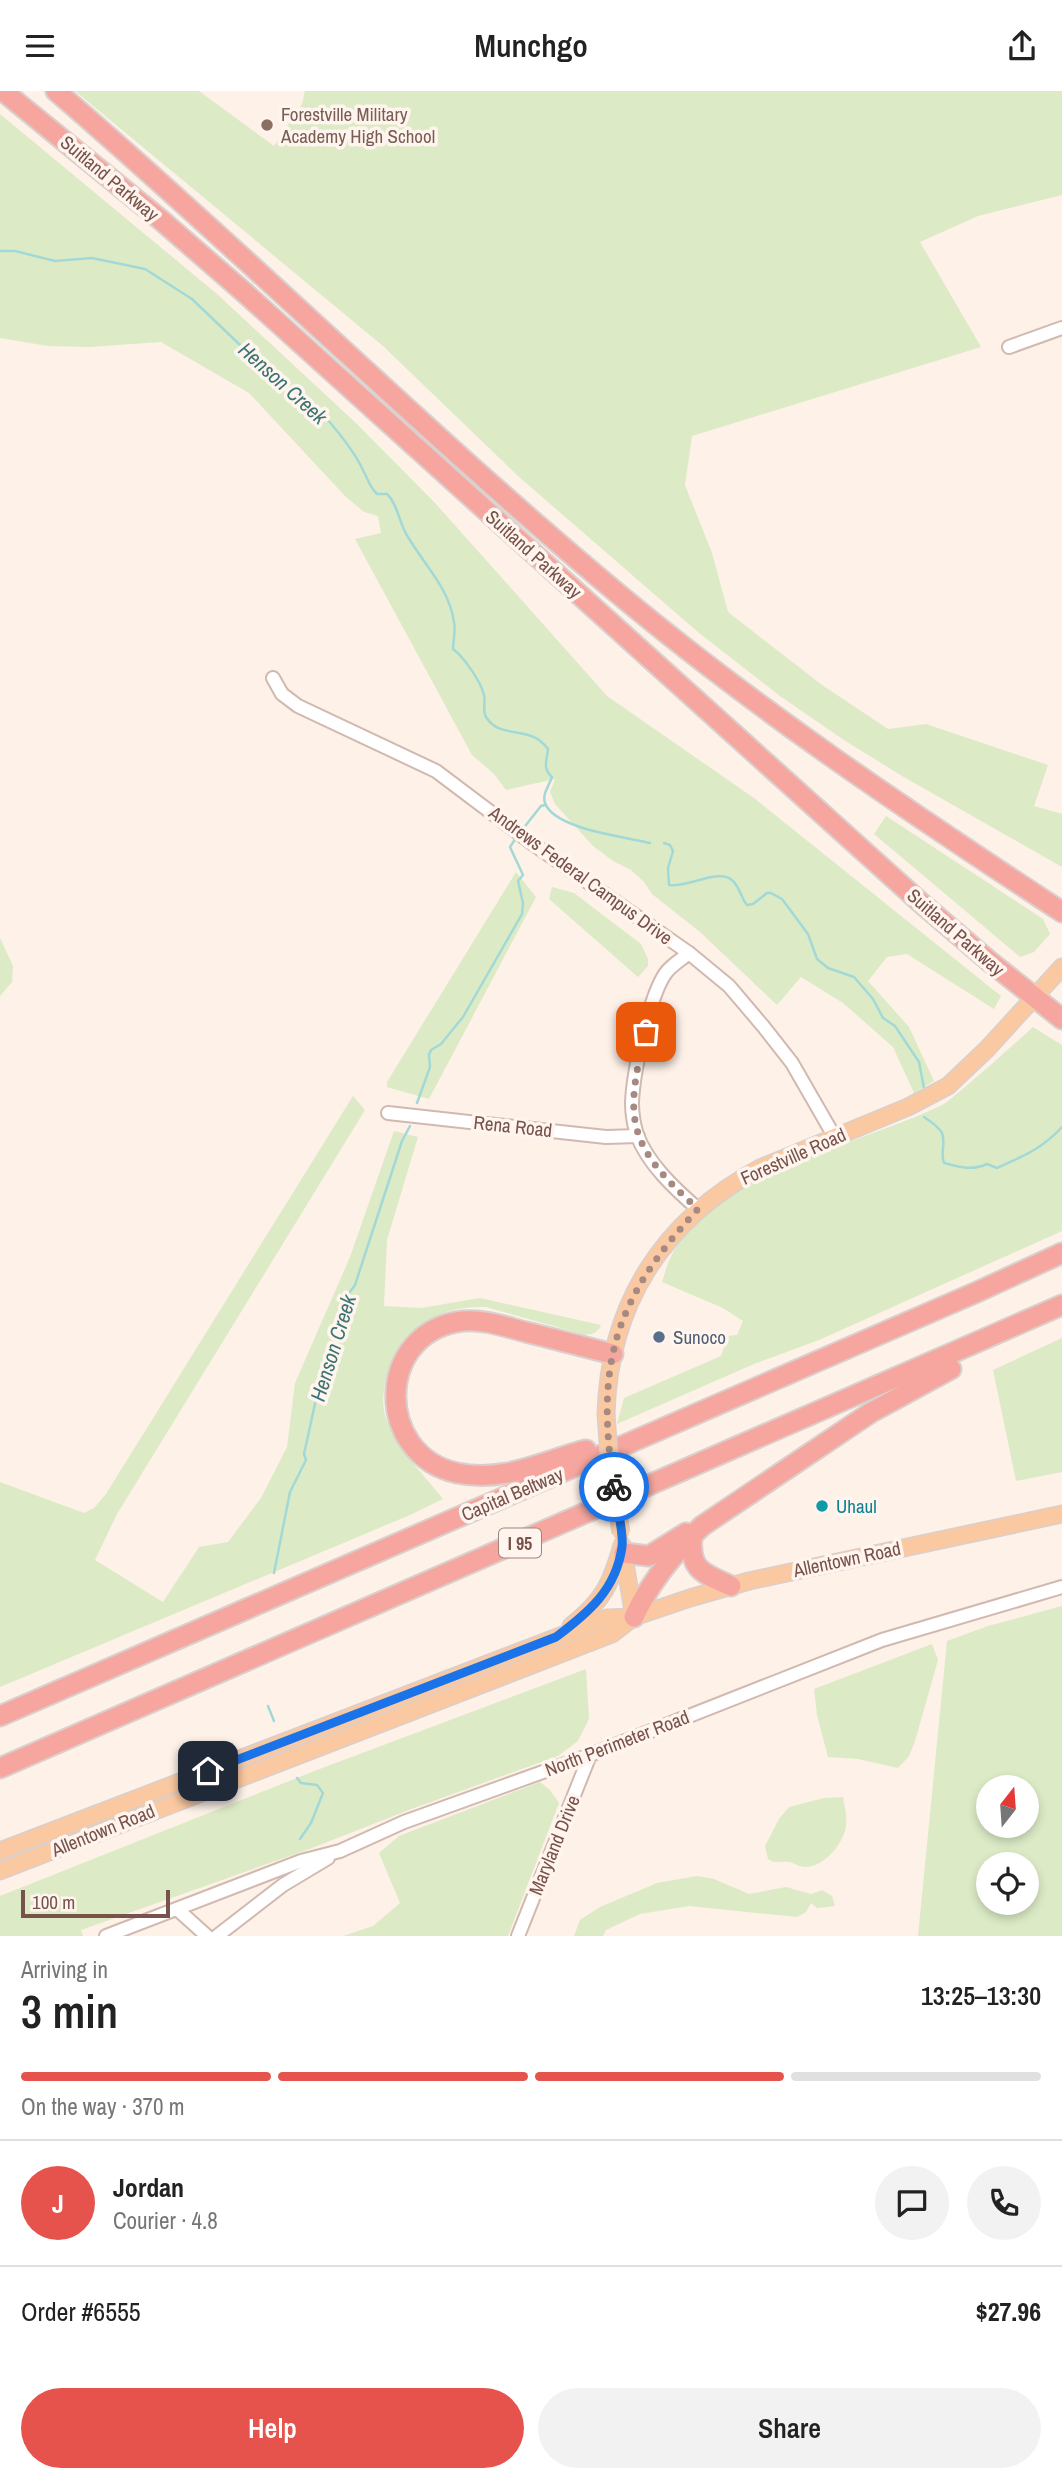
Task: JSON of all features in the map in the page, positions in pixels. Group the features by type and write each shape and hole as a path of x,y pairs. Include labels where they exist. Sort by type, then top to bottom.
{"highway":[{"name":"Suitland Parkway","path":"3,91 161,220 253,300 912,895 1062,1019"},
{"name":"Suitland Parkway","path":"56,91 544,530 651,621 856,775 1062,912"},
{"name":"Capital Beltway","path":"0,1716 1062,1253"},
{"name":"I 95","path":"0,1768 1062,1305"},
{"path":"622,1544 649,1556 697,1531 870,1413 955,1367 1039,1316"},
{"path":"613,1354 488,1322 466,1321 452,1324 422,1338 404,1360 395,1394 398,1418 410,1442 428,1459 449,1470 476,1475 498,1475 529,1469 569,1455 648,1435"},
{"path":"697,1531 691,1554 698,1569 732,1586"},
{"path":"634,1617 647,1593 697,1531"}],"main road":[{"name":"Forestville Road","path":"634,1617 609,1455 607,1414 613,1354 624,1315 644,1275 666,1244 698,1209 748,1174 908,1107 948,1086 987,1049 1062,967"},
{"name":"Allentown Road","path":"0,1850 607,1618 634,1617 732,1586 785,1573 1062,1514"},
{"path":"556,1637 602,1598 611,1582 622,1544"},
{"name":"Allentown Road","path":"0,1871 612,1634 634,1617"},
{"path":"135,1799 141,1815"}],"street":[{"path":"1009,347 1062,328"},
{"name":"Andrews Federal Campus Drive","path":"273,678 282,694 298,706 421,764 475,799 533,844 689,953 729,986 763,1026 792,1063 834,1136"},
{"path":"689,953 666,973 655,996 640,1053 632,1104 638,1136 654,1164 698,1209"},
{"name":"Rena Road","path":"388,1113 606,1137 638,1136"},
{"name":"North Perimeter Road","path":"106,1936 301,1861 340,1851 404,1822 590,1755 882,1640 1062,1587"},
{"name":"Maryland Drive","path":"518,1936 590,1755"},
{"path":"217,1936 283,1885 340,1851"},
{"path":"177,1909 207,1936"}],"green space":[{"path":"75,91 199,91 274,146 302,104 305,91 1062,91 1062,195 978,216 920,242 981,347 692,436 685,485 712,553 728,612 822,685 888,729 926,724 1048,765 1034,806 1062,814 1062,867 844,740 780,696 699,633 518,476 383,346"},
{"path":"0,114 217,294 357,424 436,504 607,696 754,798 1001,996 994,1009 907,954 887,957 868,981 909,1027 934,1081 914,1093 893,1047 843,1003 801,977 777,1005 700,932 652,894 631,870 593,846 555,804 550,792 555,779 506,790 494,774 472,755 355,539 381,533 378,516 364,512 345,496 249,393 161,342 89,347 48,346 0,338"},
{"path":"886,816 1043,919 1050,934 1034,952 1020,957 874,834"},
{"path":"516,872 536,897 429,1099 387,1087 387,1082"},
{"path":"552,887 574,893 641,944 648,959 648,966 638,977 549,899"},
{"path":"0,938 13,966 12,982 0,996"},
{"path":"1033,1027 1062,1045 1062,1231 819,1340 754,1364 617,1424 624,1398 721,1356 728,1336 737,1335 743,1321 723,1308 662,1282 678,1244 706,1214 735,1193 768,1175 908,1120 950,1100"},
{"path":"353,1096 365,1110 117,1514 95,1560 163,1602 199,1547 228,1542 261,1498 287,1447 295,1383 350,1257 394,1131 418,1137 387,1240 384,1306 421,1308 480,1298 601,1325 600,1328 585,1335 486,1307 451,1311 422,1324 400,1346 392,1361 386,1378 383,1404 385,1416 396,1439 443,1499 0,1687 0,1482 84,1513 94,1508 106,1494"},
{"path":"1062,1338 1062,1472 1016,1481 993,1370"},
{"path":"1062,1606 1062,1936 918,1936 947,1641 988,1626"},
{"path":"932,1644 938,1660 915,1741 909,1756 898,1768 858,1759 828,1757 817,1715 814,1689"},
{"path":"586,1669 589,1719 578,1741 558,1756 312,1848 81,1930 83,1936 0,1936 0,1896 317,1770"},
{"path":"540,1782 559,1803 508,1936 343,1936 373,1926 400,1903 379,1853 399,1836"},
{"path":"843,1797 845,1831 835,1849 824,1860 805,1867 768,1859 765,1846 779,1819 789,1807 824,1798"},
{"path":"697,1876 714,1879 749,1894 786,1887 811,1894 822,1890 832,1896 835,1906 817,1908 811,1903 806,1912 797,1917 689,1906 640,1914 606,1930 603,1936 574,1936 580,1920 600,1907 657,1883"}],"waterway":[{"name":"Henson Creek","path":"0,251 15,251 55,261 92,258 145,269 192,299 239,344 278,376 283,386 294,390 300,398 323,415 352,450 374,491 377,494 387,494 391,498 405,532 442,588 454,622 453,649 479,683 484,695 486,717 499,728 532,736 548,749 546,767 552,777 544,800 551,812 592,831 650,843"},
{"name":"Henson Creek","path":"522,830 541,806 545,805"},
{"name":"Henson Creek","path":"417,1103 430,1067 431,1050 441,1044 463,1017 522,914 523,903 518,881 523,875 510,847 516,838"},
{"name":"Henson Creek","path":"664,843 670,845 673,851 668,868 669,885 720,876 733,881 747,905 753,904 767,893 782,899 808,934 817,959 828,968 854,977 873,999 883,1018 895,1026 919,1062 924,1088"},
{"name":"Henson Creek","path":"924,1117 942,1133 944,1163 965,1168 987,1164 997,1168 1040,1146 1062,1127"},
{"name":"Henson Creek","path":"274,1573 290,1492 306,1460 304,1454 322,1372 331,1353 347,1296 355,1285 402,1141 410,1126"},
{"name":"Henson Creek","path":"268,1706 274,1721"},
{"name":"Henson Creek","path":"297,1778 301,1783 317,1785 323,1793 311,1823 300,1839"}],"way so far":[{"path":"614,1487 607,1403 613,1354 620,1325 651,1264 698,1209 654,1164 638,1136 632,1104 646,1032"}],"place":[{"name":"Forestville Military Academy High School","path":"267,125"},
{"name":"Sunoco","path":"659,1337"},
{"name":"Uhaul","path":"822,1506"}],"route":[{"path":"208,1771 556,1637 594,1607 613,1577 622,1545 614,1487"}]}
